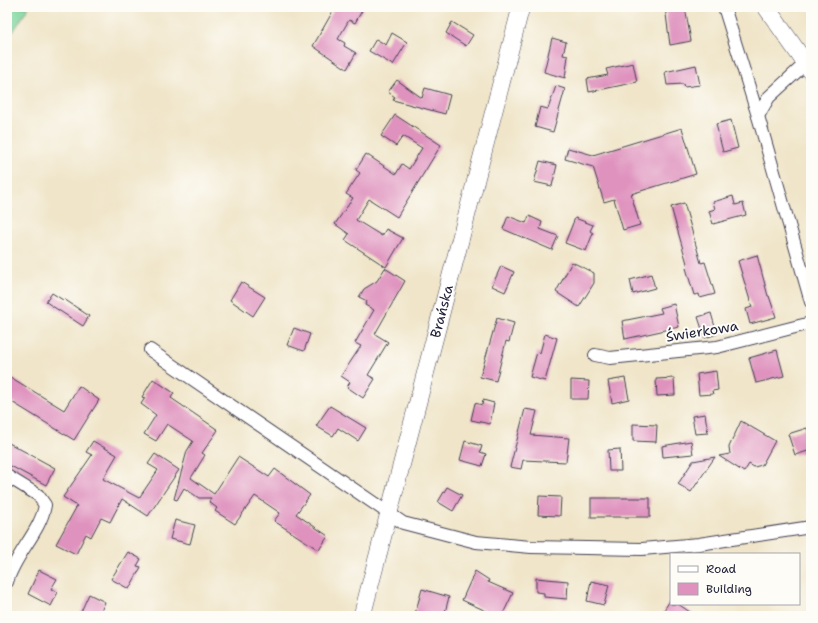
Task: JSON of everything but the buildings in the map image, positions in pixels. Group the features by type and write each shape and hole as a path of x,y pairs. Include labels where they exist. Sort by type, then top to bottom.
{"street":[{"name":"Brańska","path":"362,616 521,7"},
{"path":"758,116 769,97 808,67 766,7"},
{"path":"725,10 758,116 811,302"},
{"name":"Świerkowa","path":"595,355 610,358 717,347 811,324"},
{"path":"150,350 403,523 476,542 531,547 642,549 699,544 811,527"},
{"path":"7,476 38,494 45,505 43,516 11,568 7,582"}],"green space":[{"path":"7,7 29,7 7,41"}]}
